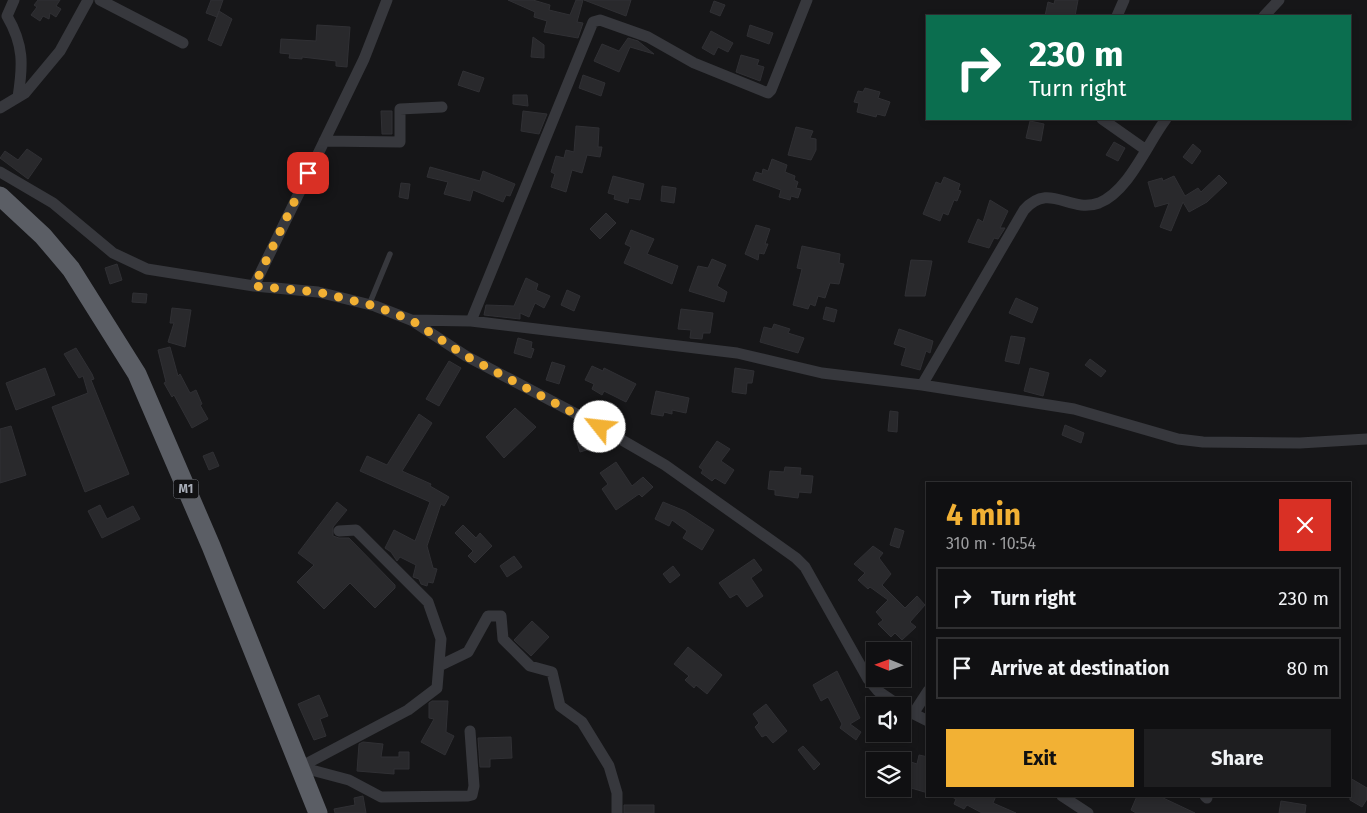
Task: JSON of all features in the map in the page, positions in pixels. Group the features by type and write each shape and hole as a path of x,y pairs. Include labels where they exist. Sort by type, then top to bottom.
{"highway":[{"name":"M1","path":"0,196 43,236 71,270 137,374 211,546 318,813"}],"street":[{"path":"14,0 7,16 17,33 23,66 18,97"},
{"path":"0,108 25,93 60,51 88,0"},
{"path":"100,0 183,43"},
{"path":"254,286 364,60 386,0"},
{"path":"471,321 593,22 600,20 648,37 694,63 768,93 771,90 806,0"},
{"path":"1117,15 1124,0"},
{"path":"1265,15 1280,0"},
{"path":"324,141 400,142 400,109 442,107"},
{"path":"1103,120 1146,150"},
{"path":"922,385 1024,210 1032,201 1041,197 1052,197 1076,205 1099,203 1121,187 1165,120"},
{"path":"0,172 53,203 113,253 147,269 254,286 318,292 369,305 411,320 460,352 584,418 665,465 796,558 805,567 868,679 878,691 887,697"},
{"path":"411,320 471,321 737,353 822,373 922,385 1074,409 1178,439 1203,442 1300,443 1367,439"},
{"path":"300,767 408,710 437,688 441,639 428,602 356,530 339,531"},
{"path":"439,666 468,652 488,616 501,616 503,639 530,666 552,672 560,706 582,722 609,766 617,793 617,813"},
{"path":"911,705 926,693"},
{"path":"911,712 926,719"},
{"path":"300,767 349,780 382,797 468,796 472,795 474,786 470,731"},
{"path":"1064,797 1088,813"}],"lane":[{"path":"369,305 390,254"}],"building":[{"path":"38,0 60,0 56,6 61,9 56,17 50,13 49,19 43,16 40,21 31,15 37,7 34,5"},
{"path":"211,0 223,0 217,17 206,13"},
{"path":"508,0 533,0 550,5 549,10 570,15 576,0 583,0 577,22 583,23 578,38 544,32 547,21 534,17 535,12"},
{"path":"584,0 631,0 626,16"},
{"path":"1055,0 1078,0 1075,15 1045,15 1048,2 1054,4"},
{"path":"714,1 725,5 720,16 710,12"},
{"path":"219,11 232,19 221,46 208,40"},
{"path":"317,25 350,27 347,67 336,66 336,61 302,57 302,59 289,58 290,54 280,53 281,39 316,41"},
{"path":"750,25 773,33 769,44 747,36"},
{"path":"711,31 733,43 728,52 718,47 714,55 702,48"},
{"path":"533,37 544,45 544,58 531,57"},
{"path":"628,38 638,41 654,54 630,47 619,72 594,61 602,44 619,51"},
{"path":"741,55 759,60 757,65 764,67 760,81 736,72"},
{"path":"463,71 484,78 479,92 458,85"},
{"path":"583,75 605,83 601,96 579,88"},
{"path":"865,88 880,92 878,98 890,102 885,116 877,114 876,117 857,112 859,103 854,102 858,91 863,92"},
{"path":"513,95 527,95 528,106 513,104"},
{"path":"381,111 392,111 392,134 382,134"},
{"path":"523,111 547,114 539,134 521,131"},
{"path":"1030,121 1044,124 1041,141 1026,138"},
{"path":"576,126 599,128 598,147 602,147 600,157 587,155 582,173 572,170 566,192 551,187 555,174 551,172 556,156 564,158 566,150 574,152"},
{"path":"796,127 813,131 810,138 816,139 816,150 811,160 788,155"},
{"path":"1114,142 1125,148 1118,161 1106,155"},
{"path":"1193,144 1201,151 1192,164 1183,157"},
{"path":"27,149 42,159 28,179 0,158 5,151 18,160"},
{"path":"772,159 787,165 785,172 795,176 794,180 798,182 796,188 801,189 798,198 791,196 790,200 779,197 781,190 753,180 756,172 762,174 763,169 768,171"},
{"path":"430,167 480,181 483,171 515,184 510,196 506,195 503,202 473,190 470,201 444,194 448,182 427,177"},
{"path":"1219,175 1227,183 1207,202 1189,212 1183,202 1171,231 1160,227 1169,203 1155,207 1148,182 1162,178 1163,181 1174,176 1185,196 1198,188 1201,192"},
{"path":"613,176 644,184 640,200 629,198 628,203 614,199 615,195 608,193"},
{"path":"944,177 960,184 958,190 961,191 957,201 954,200 948,215 943,213 940,221 923,214 936,182 941,184"},
{"path":"401,183 410,184 408,199 399,197"},
{"path":"662,186 676,188 674,203 661,201"},
{"path":"990,200 1008,211 1000,228 1005,228 998,239 994,238 989,248 968,242 978,219 983,222"},
{"path":"606,213 616,223 600,239 590,229"},
{"path":"756,225 770,229 765,244 768,244 764,254 759,253 758,260 745,254"},
{"path":"631,230 654,239 647,254 678,266 672,284 624,263 631,247 625,244"},
{"path":"802,246 840,254 839,263 844,264 839,284 830,283 825,298 818,296 815,306 810,304 808,309 793,305 802,269 797,268"},
{"path":"712,259 726,265 717,286 727,292 724,302 689,291 698,266 708,268"},
{"path":"911,260 932,261 925,296 905,296"},
{"path":"117,264 122,280 110,284 105,268"},
{"path":"526,278 538,284 536,290 550,296 544,308 535,303 529,317 520,313 520,319 484,315 486,305 514,306"},
{"path":"567,290 580,296 574,311 561,305"},
{"path":"133,293 147,294 146,303 132,302"},
{"path":"1016,298 1038,308 1032,323 1009,313"},
{"path":"826,307 837,310 834,322 823,319"},
{"path":"172,308 191,310 185,347 168,342 174,323 170,323"},
{"path":"681,309 713,313 710,333 703,333 702,339 690,338 691,330 678,329"},
{"path":"774,324 790,329 788,333 804,338 798,353 760,342 764,327 772,329"},
{"path":"899,329 933,341 930,353 926,351 920,370 901,365 906,348 894,344"},
{"path":"1011,336 1025,338 1019,364 1005,361"},
{"path":"518,338 532,342 531,348 534,349 531,358 514,353"},
{"path":"170,347 178,376 180,374 190,393 196,390 202,404 200,405 208,419 192,428 174,395 172,397 164,383 166,382 158,350"},
{"path":"76,348 92,374 94,379 91,380 129,474 85,492 52,407 88,393 83,376 79,378 64,354"},
{"path":"1090,359 1106,371 1101,377 1085,365"},
{"path":"449,361 461,368 439,406 426,399"},
{"path":"552,362 565,366 559,384 546,380"},
{"path":"592,366 603,371 604,368 636,384 626,402 604,391 602,395 592,389 594,384 585,380"},
{"path":"45,368 55,395 16,410 6,383"},
{"path":"735,368 754,371 752,383 747,383 746,394 732,392"},
{"path":"1030,368 1049,373 1043,396 1024,391"},
{"path":"656,391 689,398 686,413 672,410 672,414 664,412 663,416 651,414"},
{"path":"515,408 536,427 504,458 486,437"},
{"path":"890,411 898,412 897,432 888,431"},
{"path":"419,414 432,423 402,471 431,484 430,486 449,497 444,506 441,504 427,546 433,568 437,569 433,583 428,582 427,586 421,584 419,579 413,577 416,565 400,557 397,561 391,552 385,548 394,530 415,541 430,502 360,471 367,456 387,465"},
{"path":"1065,425 1084,433 1081,443 1062,435"},
{"path":"11,426 26,475 0,483 0,429"},
{"path":"592,436 596,447 580,452 577,442"},
{"path":"717,441 730,449 721,461 734,470 725,484 715,478 712,481 701,473 703,470 699,467"},
{"path":"213,452 219,466 209,470 203,456"},
{"path":"616,462 632,486 643,477 653,487 642,497 639,494 616,510 602,489 608,484 600,473"},
{"path":"785,467 801,468 800,475 813,476 811,493 799,492 798,498 775,495 775,490 768,489 770,471 784,472"},
{"path":"337,502 347,510 333,527 333,536 349,538 395,585 395,588 375,608 350,583 324,609 297,582 314,565 298,553"},
{"path":"663,502 685,511 714,530 702,550 683,538 687,531 672,520 669,526 655,519"},
{"path":"100,505 107,519 133,506 140,519 102,538 88,511"},
{"path":"463,525 476,538 480,533 492,546 475,563 468,556 473,551 455,533"},
{"path":"895,528 904,531 899,548 890,545"},
{"path":"873,546 883,553 879,558 891,574 882,585 905,608 917,596 925,605 910,622 916,627 902,640 895,633 891,637 878,624 883,620 876,612 888,600 870,587 868,589 858,580 865,573 854,564"},
{"path":"514,556 522,567 507,577 500,566"},
{"path":"754,559 762,570 751,578 763,596 747,607 737,594 730,598 719,583"},
{"path":"673,566 680,575 670,583 663,574"},
{"path":"532,621 549,637 531,656 514,640"},
{"path":"688,647 722,675 707,694 696,685 694,688 685,680 689,676 674,664"},
{"path":"837,671 860,718 850,724 861,732 856,740 840,728 842,724 828,697 821,701 813,685"},
{"path":"319,695 328,716 320,719 326,736 314,740 298,704"},
{"path":"432,701 448,701 446,732 454,736 445,755 421,742 434,719 429,718 429,703"},
{"path":"766,704 787,731 773,743 766,735 762,737 755,727 759,723 753,714"},
{"path":"511,737 512,758 490,759 490,767 480,767 478,738"},
{"path":"363,742 383,744 381,757 399,757 399,752 409,752 409,769 394,769 394,774 357,771 359,744"},
{"path":"803,746 820,764 814,770 798,750"},
{"path":"919,755 926,757 926,792 911,788 911,762 917,764"},
{"path":"1351,779 1367,788 1367,799 1362,807 1350,800"},
{"path":"363,796 366,813 335,813 334,809 355,805 354,798"},
{"path":"952,797 996,797 993,803 1016,813 982,813 967,805 964,809 954,804 956,799"},
{"path":"1137,797 1161,797 1195,813 1136,813 1131,810"},
{"path":"1281,801 1306,805 1305,813 1279,813"},
{"path":"624,805 654,805 654,813 624,813"}],"route":[{"path":"308,173 254,286 318,292 375,306 411,320 466,356 600,427"}]}
